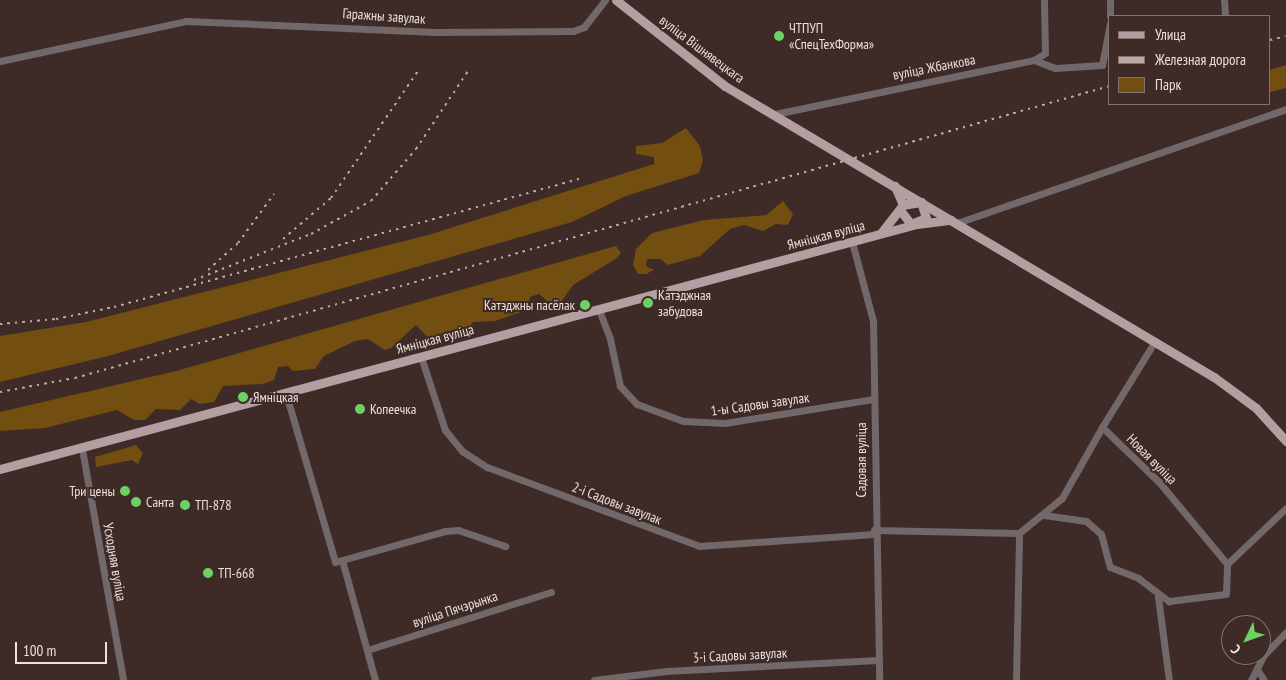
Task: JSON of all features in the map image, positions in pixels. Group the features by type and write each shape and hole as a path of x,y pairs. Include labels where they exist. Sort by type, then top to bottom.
{"main road":[{"name":"вуліца Вішнявецкага","path":"616,0 725,86 1189,362 1245,399 1286,441"},
{"path":"876,236 892,225 902,207 922,202 926,216 917,224 906,222 902,207 894,186"},
{"name":"Ямніцкая вуліца","path":"0,469 82,449 917,224 954,221"}],"street":[{"name":"Гаражны завулак","path":"0,61 186,21 436,32 573,31 584,27 605,0"},
{"path":"1034,60 1045,53 1044,0"},
{"path":"1110,0 1110,15"},
{"path":"1224,0 1226,15"},
{"path":"1034,60 1054,68 1102,65 1108,34"},
{"name":"вуліца Жбанкова","path":"775,114 1034,60"},
{"path":"954,221 1286,109"},
{"name":"Садовая вуліца","path":"852,242 873,321 874,532 879,680"},
{"name":"1-ы Садовы завулак","path":"598,310 610,339 620,386 638,404 675,418 719,424 874,399"},
{"path":"1016,680 1019,533 1044,515 1062,498 1102,427 1155,342"},
{"name":"2-і Садовы завулак","path":"421,357 445,430 462,451 487,468 699,546 874,532 1019,533"},
{"path":"286,394 375,680"},
{"name":"Новая вуліца","path":"1102,427 1159,482 1227,564"},
{"name":"Усходняя вуліца","path":"82,449 123,680"},
{"path":"1044,515 1079,518 1093,526 1103,538 1108,565 1138,578 1158,597 1169,601 1226,594 1227,564 1286,508"},
{"path":"339,561 445,531 458,530 505,546"},
{"name":"вуліца Пячэрынка","path":"367,650 551,592"},
{"path":"1158,597 1169,680"},
{"path":"1251,680 1257,668 1286,632"},
{"name":"3-і Садовы завулак","path":"594,680 878,660"},
{"path":"1257,668 1264,680"}],"green space":[{"path":"1286,65 1286,88 1271,92 1271,70"},
{"path":"686,128 700,146 703,160 699,173 626,196 572,222 108,356 0,382 0,336 86,322 428,235 654,164 654,157 636,154 636,146 662,143"},
{"path":"783,201 793,214 788,225 776,224 763,231 744,225 730,229 700,256 668,265 660,259 647,259 646,266 654,270 646,274 638,274 633,265 636,249 652,233 704,220 766,215"},
{"path":"616,246 621,253 617,258 573,285 561,302 547,301 539,294 530,297 527,310 495,321 473,322 467,330 433,343 416,325 391,348 385,350 368,339 355,341 324,356 315,369 293,371 288,366 278,367 274,380 263,384 223,386 214,402 200,404 191,399 180,410 156,409 145,420 134,420 117,410 45,428 0,431 0,412 176,371"},
{"path":"136,445 143,453 138,464 132,460 96,467 95,457"}],"railway":[{"path":"1271,40 1286,36"},
{"path":"194,280 311,234 371,201 416,149 470,68"},
{"path":"283,239 331,198 418,71"},
{"path":"0,392 75,378 1108,87"},
{"path":"0,324 56,319 114,307 582,178"},
{"path":"208,270 238,243 274,194"}],"place":[{"name":"ЧТПУП «СпецТехФорма»","path":"779,36"},
{"name":"Катэджная забудова","path":"648,303"},
{"name":"Катэджны пасёлак","path":"585,305"},
{"name":"Ямніцкая","path":"243,397"},
{"name":"Копеечка","path":"360,409"},
{"name":"Три цены","path":"125,491"},
{"name":"Санта","path":"136,502"},
{"name":"ТП-878","path":"185,505"},
{"name":"ТП-668","path":"208,573"}]}
